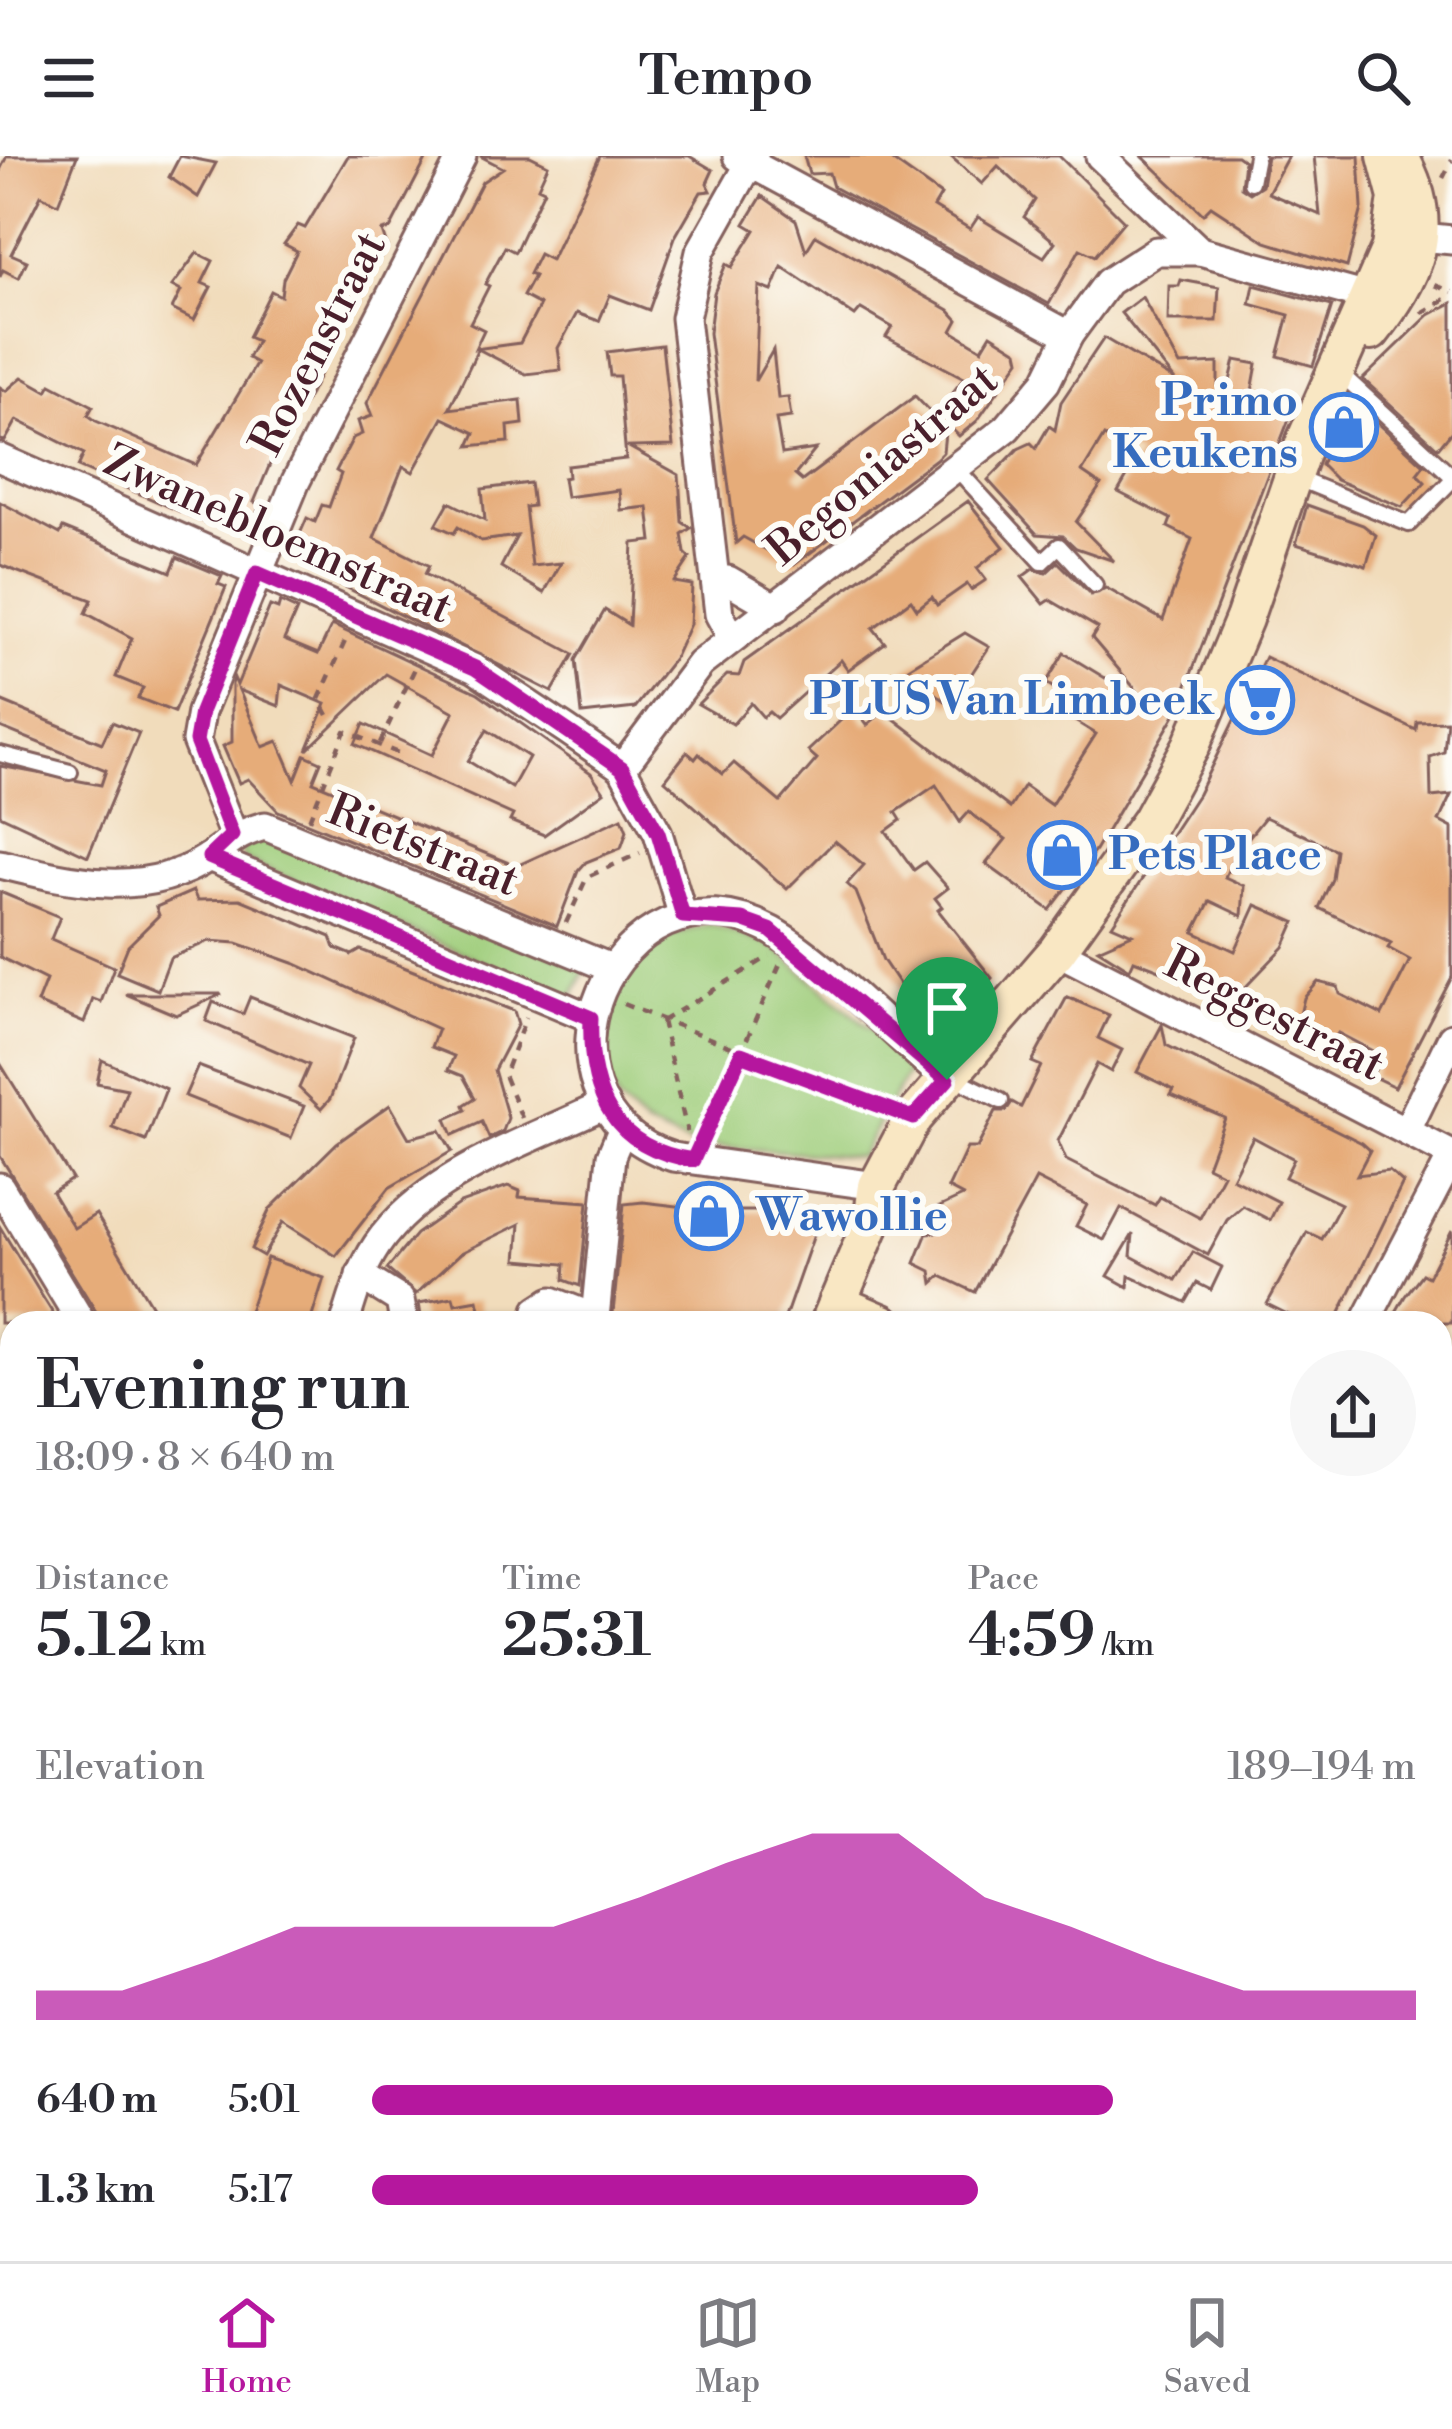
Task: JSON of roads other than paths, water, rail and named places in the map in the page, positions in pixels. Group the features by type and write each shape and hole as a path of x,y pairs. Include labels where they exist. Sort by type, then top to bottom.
{"street":[{"name":"Rozenstraat","path":"232,835 196,741 201,712 296,481 462,156"},
{"path":"1100,156 1200,251"},
{"path":"1385,156 1396,198 1423,236"},
{"path":"834,1311 872,1222 877,1186 913,1118 1057,951 1150,821 1191,746 1240,631 1291,476 1338,371 1423,236 1418,191 1399,156"},
{"path":"732,638 719,614 685,318 700,252 747,158 1069,335"},
{"path":"1168,221 1156,251 1200,251 1371,314"},
{"name":"Begoniastraat","path":"622,768 700,664 1007,428 1046,382 1069,335 1108,282 1156,251"},
{"name":"Zwanebloemstraat","path":"0,458 475,668 622,768 662,843 683,916"},
{"path":"715,580 728,580 776,608"},
{"name":"Rietstraat","path":"232,835 265,826 556,946 600,993"},
{"path":"0,864 59,879 121,886 209,857 232,835"},
{"name":"Rietstraat","path":"209,857 535,995 600,993"},
{"path":"877,1186 693,1160 647,1148 622,1130 605,1104 589,1060 600,993 661,923 683,916 742,920 790,944 949,1078"},
{"name":"Reggestraat","path":"1057,951 1452,1156"},
{"path":"1407,1130 1452,1037"},
{"path":"349,1311 360,1275 378,1243 408,1211 451,1180 605,1104"},
{"path":"596,1311 611,1156 622,1130"},
{"path":"1371,1311 1452,1156"},
{"path":"0,1187 75,1311"},
{"path":"360,1275 400,1300 402,1311"},
{"path":"538,1311 552,1301 577,1311"}],"lane":[{"path":"1251,182 1256,156"},
{"path":"1291,476 1409,524 1452,478 1338,371"},
{"path":"955,467 1042,562 1059,546 1095,585"},
{"path":"0,754 70,772"},
{"path":"949,1078 1001,1101"}],"place":[{"name":"Primo Keukens","path":"1344,427"},
{"name":"PLUS Van Limbeek","path":"1260,700"},
{"name":"Pets Place","path":"1062,855"},
{"name":"Wawollie","path":"709,1216"}]}
